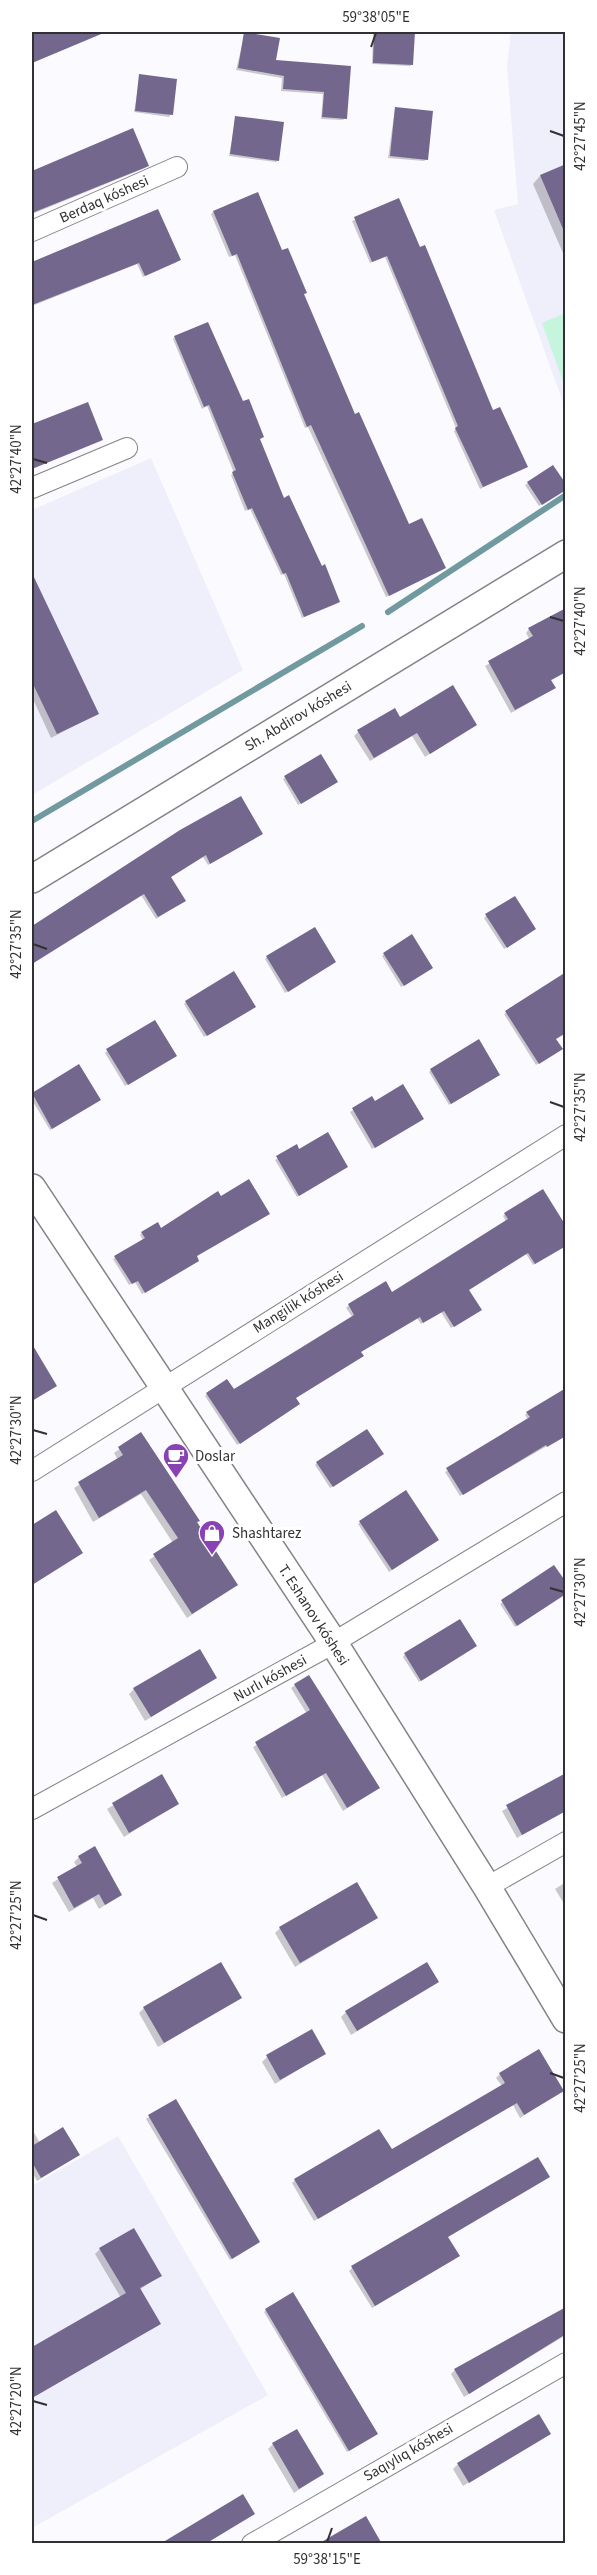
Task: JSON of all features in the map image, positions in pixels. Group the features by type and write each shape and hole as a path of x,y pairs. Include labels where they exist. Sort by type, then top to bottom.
{"main road":[{"name":"Sh. Abdirov kóshesi","path":"32,879 566,554"},
{"name":"T. Eshanov kóshesi","path":"32,1188 162,1387 333,1641 487,1887 566,2019"}],"street":[{"name":"Berdaq kóshesi","path":"32,231 177,167"},
{"path":"32,488 127,448"},
{"name":"Mangilik kóshesi","path":"32,1471 162,1387 566,1135"},
{"name":"Nurlı kóshesi","path":"32,1809 333,1641 566,1502"},
{"path":"487,1887 566,1842"},
{"name":"Saqıylıq kóshesi","path":"252,2544 566,2363"}],"shaded area":[{"path":"511,32 565,32 565,408 494,210 518,204 507,66"},
{"path":"151,458 243,670 32,795 32,510"},
{"path":"118,2136 268,2395 32,2528 32,2186"}],"green space":[{"path":"565,313 565,387 542,323"}],"building":[{"path":"32,32 106,32 32,63"},
{"path":"244,32 280,38 276,60 351,66 347,119 322,117 324,92 283,89 284,76 238,68"},
{"path":"374,32 415,32 413,65 373,63"},
{"path":"139,74 177,79 173,115 135,111"},
{"path":"395,107 433,111 428,160 390,156"},
{"path":"235,116 284,122 279,161 230,154"},
{"path":"133,128 149,166 32,213 32,171"},
{"path":"566,164 566,236 540,175"},
{"path":"258,192 282,250 288,248 307,293 304,294 355,414 359,412 409,524 422,518 446,568 389,596 311,425 307,427 237,254 232,256 213,211"},
{"path":"399,198 420,247 425,245 493,410 500,407 528,467 483,487 455,428 458,426 387,256 372,262 354,217"},
{"path":"158,209 181,260 145,276 139,263 32,305 32,262"},
{"path":"208,322 243,401 249,399 264,437 260,439 284,498 289,495 322,566 325,564 340,602 304,617 286,573 283,574 252,508 248,510 232,472 236,470 209,405 204,407 174,336"},
{"path":"88,402 103,440 32,469 32,424"},
{"path":"553,465 566,484 566,490 542,505 527,482"},
{"path":"32,573 99,714 57,734 32,682"},
{"path":"566,608 566,672 551,680 556,688 515,710 488,661 533,636 528,628"},
{"path":"453,685 477,725 430,754 417,733 374,758 357,730 395,708 400,717"},
{"path":"321,754 338,782 301,804 284,776"},
{"path":"241,796 263,834 210,864 206,855 171,877 186,901 158,917 144,894 32,964 32,926 180,830"},
{"path":"515,896 536,929 507,948 485,914"},
{"path":"315,927 336,962 288,992 266,956"},
{"path":"412,934 433,968 404,986 383,953"},
{"path":"234,971 256,1007 207,1036 185,1001"},
{"path":"566,972 566,1033 556,1039 563,1049 539,1064 505,1011"},
{"path":"155,1020 177,1056 128,1085 106,1049"},
{"path":"479,1039 500,1075 451,1104 430,1069"},
{"path":"79,1064 101,1100 52,1129 32,1093"},
{"path":"403,1084 424,1119 375,1148 352,1108 372,1096 375,1101"},
{"path":"328,1132 348,1167 299,1196 276,1156 297,1144 299,1149"},
{"path":"249,1179 270,1214 197,1256 199,1261 145,1293 138,1281 132,1284 114,1256 145,1238 141,1232 158,1222 161,1228 218,1191 221,1196"},
{"path":"543,1189 566,1226 566,1246 535,1264 528,1253 469,1290 482,1310 454,1327 444,1311 423,1323 420,1317 361,1352 364,1356 296,1398 300,1404 240,1444 206,1393 227,1379 234,1389 354,1315 348,1304 386,1281 392,1292 508,1219 504,1213"},
{"path":"32,1344 57,1386 32,1401"},
{"path":"566,1388 566,1436 547,1447 546,1445 463,1495 446,1468 530,1417 526,1412"},
{"path":"367,1429 384,1454 333,1487 316,1462"},
{"path":"141,1432 200,1521 197,1522 238,1585 192,1614 153,1554 178,1538 146,1490 99,1518 78,1482 123,1455 118,1447"},
{"path":"406,1490 439,1540 392,1570 359,1521"},
{"path":"56,1510 83,1553 32,1585 32,1525"},
{"path":"554,1565 566,1582 566,1594 517,1626 501,1600"},
{"path":"460,1619 477,1646 421,1681 404,1653"},
{"path":"200,1649 217,1678 151,1717 133,1688"},
{"path":"309,1675 380,1788 347,1808 326,1773 286,1796 255,1742 310,1710 294,1684"},
{"path":"566,1773 566,1811 522,1835 506,1805"},
{"path":"162,1774 179,1804 129,1833 112,1803"},
{"path":"95,1846 122,1895 105,1905 99,1894 74,1908 57,1877 82,1863 78,1856"},
{"path":"357,1882 378,1918 300,1963 279,1927"},
{"path":"221,1962 242,1998 164,2043 143,2007"},
{"path":"427,1962 439,1982 357,2031 345,2011"},
{"path":"312,2029 326,2054 280,2080 266,2055"},
{"path":"539,2049 564,2091 524,2115 517,2103 318,2219 294,2179 379,2129 392,2149 505,2083 499,2073"},
{"path":"176,2099 260,2242 232,2259 148,2115"},
{"path":"63,2127 80,2155 41,2178 32,2162 32,2146"},
{"path":"538,2157 550,2177 448,2237 460,2256 375,2306 351,2266"},
{"path":"134,2228 162,2276 140,2288 161,2324 32,2398 32,2347 126,2293 99,2248"},
{"path":"293,2292 378,2434 349,2451 265,2309"},
{"path":"566,2307 566,2334 469,2394 454,2369"},
{"path":"539,2414 551,2434 469,2483 457,2463"},
{"path":"297,2429 324,2474 299,2489 272,2443"},
{"path":"243,2494 255,2514 205,2544 160,2544"},
{"path":"366,2516 382,2544 318,2544"}],"waterway":[{"path":"388,612 566,495"},
{"path":"32,821 362,626"}],"place":[{"name":"Doslar","path":"176,1479"},
{"name":"Shashtarez","path":"212,1556"}]}
